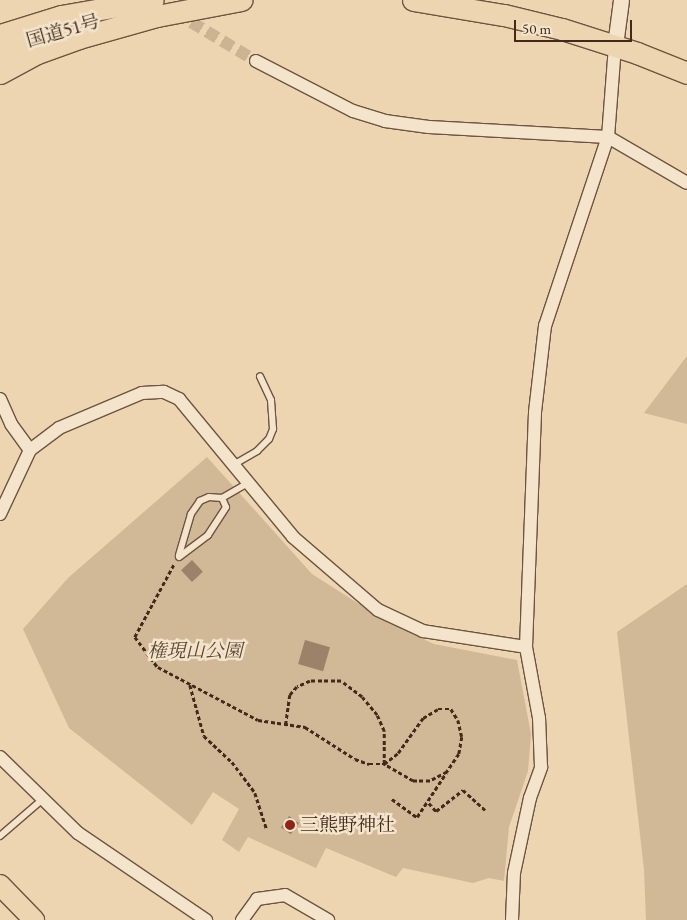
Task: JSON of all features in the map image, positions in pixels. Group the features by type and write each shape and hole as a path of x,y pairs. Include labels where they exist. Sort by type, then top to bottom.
{"highway":[{"path":"0,34 69,14 153,0"},
{"name":"国道51号","path":"0,51 97,20 216,0"},
{"path":"0,73 37,53 79,38 157,16 241,0"},
{"path":"413,0 504,15 615,45 687,73"}],"main road":[{"path":"0,885 34,920"}],"street":[{"path":"512,920 514,873 530,798 542,767 539,718 526,647 535,412 545,326 608,137 620,0"},
{"path":"256,62 353,111 386,121 429,127 608,137 687,183"},
{"path":"0,514 30,450 59,428 94,411 142,393 164,392 179,399 246,484 293,537 378,610 424,631 526,647"},
{"path":"0,399 11,424 30,450"},
{"path":"0,757 78,833 206,920"},
{"path":"242,920 257,899 285,895 328,920"}],"lane":[{"path":"232,466 257,451 269,439 273,429 271,400 260,376"},
{"path":"179,556 190,514 200,501 209,498 222,498 246,484"},
{"path":"179,556 208,535 226,507 222,498"},
{"path":"0,836 43,799"}],"path":[{"path":"179,556 135,637 158,667 258,720 305,727 355,759 369,764 384,764 413,781 430,781 447,772"},
{"path":"286,724 290,695 297,687 310,681 341,681 362,697 377,715 384,731 384,764"},
{"path":"190,685 204,736 232,762 255,793 267,829"},
{"path":"384,764 398,752 424,718 438,709 450,709 458,720 462,737 459,754 429,803 417,817 392,799"},
{"path":"429,803 436,811 463,790 485,810"}],"green space":[{"path":"687,356 687,424 644,413"},
{"name":"権現山公園","path":"207,457 312,574 389,623 434,644 517,660 531,734 528,771 509,827 504,881 489,878 473,883 403,868 396,877 326,848 316,868 248,837 239,852 222,840 239,809 213,792 192,825 69,728 23,629 68,578"},
{"path":"687,584 687,920 646,920 644,870 617,632"}],"building":[{"path":"192,560 203,572 192,582 181,570"},
{"path":"305,640 330,647 323,671 298,664"},
{"name":"三熊野神社","path":"289,816 299,823 291,834 281,827"}],"tunnel":[{"path":"176,13 256,61"}],"place":[{"name":"三熊野神社","path":"290,825"}]}
